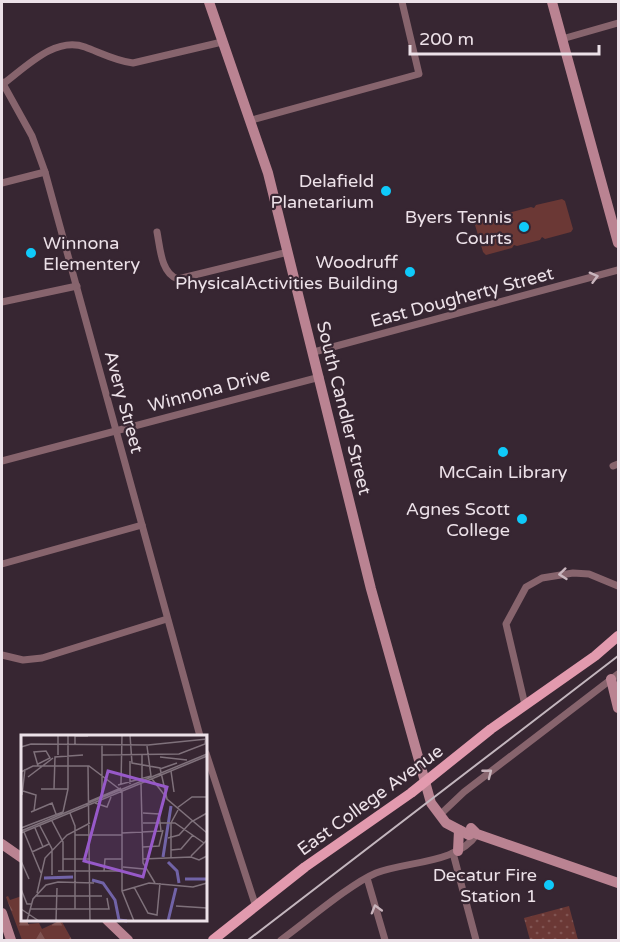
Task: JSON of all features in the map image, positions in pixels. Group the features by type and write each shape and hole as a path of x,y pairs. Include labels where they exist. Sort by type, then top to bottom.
{"main road":[{"name":"South Candler Street","path":"209,2 252,120 314,352 371,589 432,799"},
{"path":"552,2 618,243"},
{"name":"East College Avenue","path":"213,940 306,867 548,689 595,648 618,634"},
{"path":"615,677 618,708"},
{"path":"432,799 446,814 476,833 618,883"},
{"path":"432,799 437,813 459,830 469,835 476,833"},
{"path":"456,852 459,830"},
{"path":"2,844 21,857"},
{"path":"2,913 11,940"},
{"path":"108,921 128,940"}],"street":[{"path":"252,120 419,74 402,2"},
{"path":"562,39 618,23"},
{"path":"2,83 52,49 66,44 84,46 120,62 134,63 222,42"},
{"name":"Avery Street","path":"2,83 32,136 45,172 200,735"},
{"path":"2,183 45,172"},
{"path":"157,232 166,269 172,277 178,279 288,252"},
{"name":"East Dougherty Street","path":"314,352 618,270"},
{"path":"2,302 77,286"},
{"name":"Winnona Drive","path":"2,461 320,376"},
{"path":"2,564 142,525"},
{"path":"525,705 506,624 526,586 542,578 573,573 604,578 618,586"},
{"path":"2,655 23,660 42,658 167,619"},
{"path":"446,814 464,792 615,677"},
{"path":"207,756 256,907"},
{"path":"281,940 367,878 392,868 456,852 471,844 476,833"},
{"path":"456,852 476,940"},
{"path":"367,878 385,940"}],"green space":[{"name":"Byers Tennis Courts","path":"562,199 565,201 573,229 571,232 545,239 542,237 540,240 514,245 512,248 486,255 483,252 475,225 477,221 503,214 506,216 508,213"},
{"path":"8,896 10,900 21,896 21,921 28,921 28,924 39,923 42,929 62,921 72,940 22,940 6,897"},
{"path":"569,906 578,940 530,940 524,918"}],"railway":[{"path":"248,940 618,656"}],"place":[{"name":"Delafield Planetarium","path":"386,191"},
{"name":"Byers Tennis Courts","path":"524,227"},
{"name":"Winnona Elementery","path":"31,253"},
{"name":"Woodruff PhysicalActivities Building","path":"410,272"},
{"name":"McCain Library","path":"503,452"},
{"name":"Agnes Scott College","path":"522,519"},
{"name":"Decatur Fire Station 1","path":"549,885"}]}
